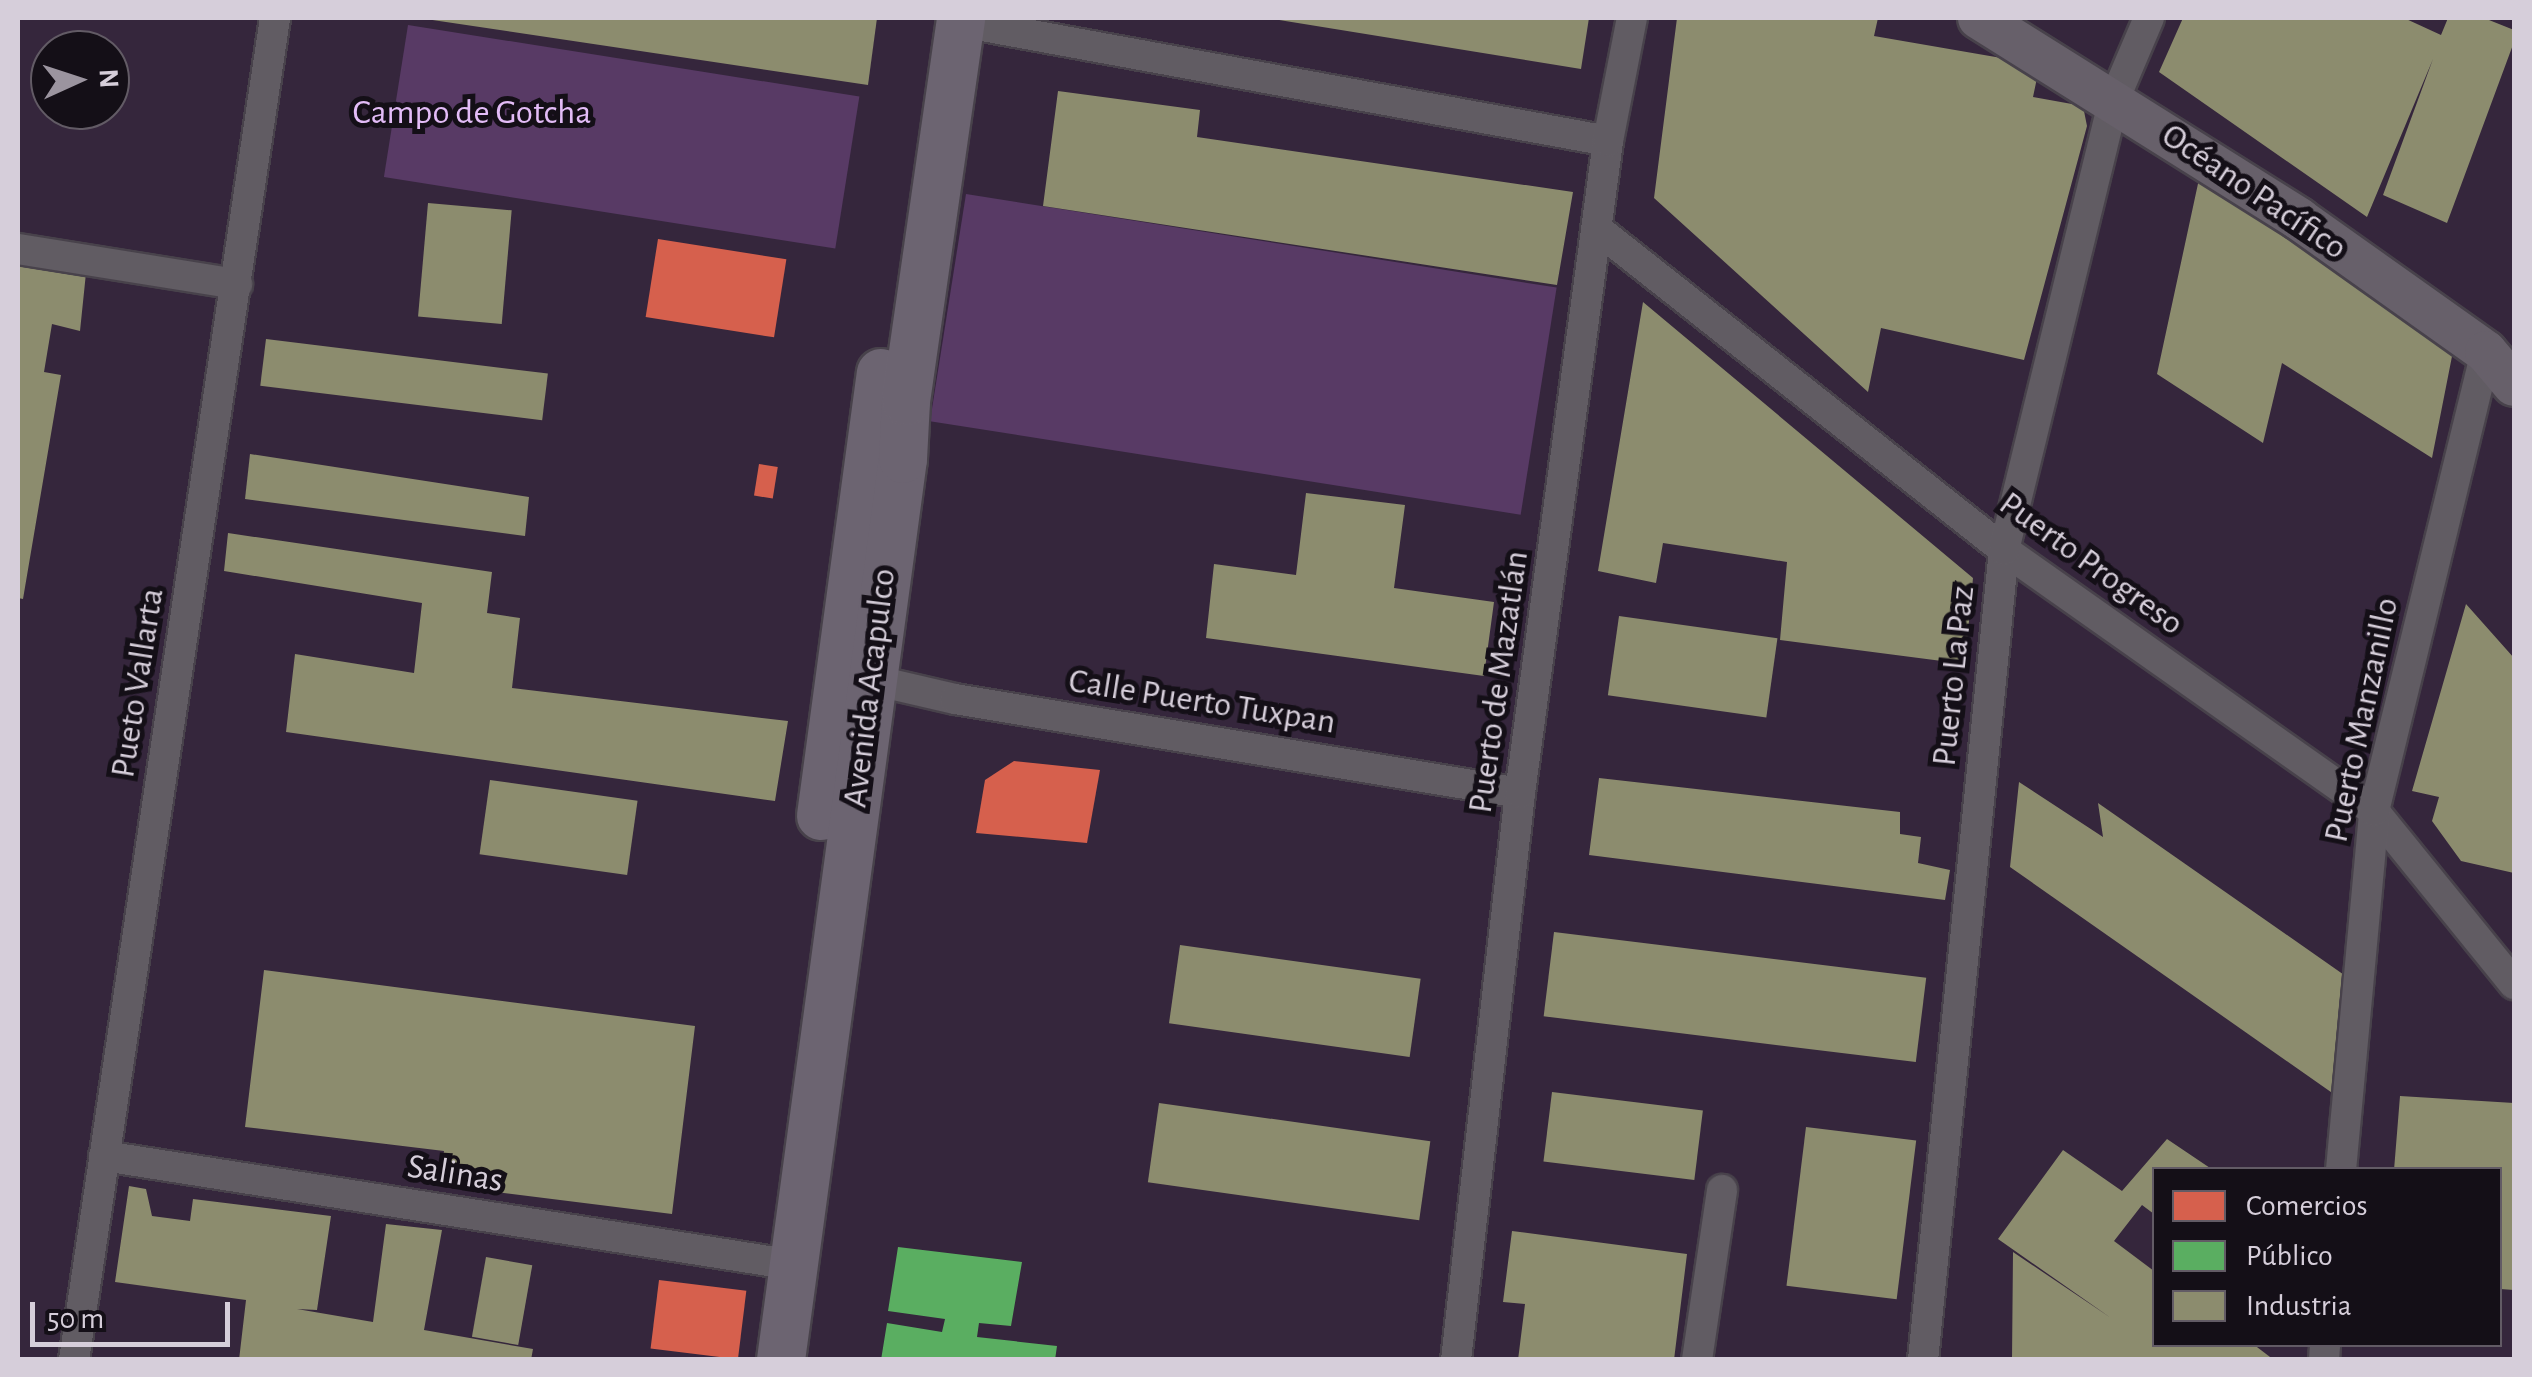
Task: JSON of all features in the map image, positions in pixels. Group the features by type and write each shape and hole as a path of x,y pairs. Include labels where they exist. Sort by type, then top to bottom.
{"main road":[{"name":"Avenida Acapulco","path":"750,1360 779,1263 873,680 886,558 903,459 951,19"},
{"name":"Avenida Acapulco","path":"781,1360 779,1263 855,547 951,19"}],"street":[{"name":"Pueto Vallarta","path":"74,1360 275,18"},
{"name":"Puerto de Mazatlán","path":"1456,1360 1520,793 1608,140 1632,18"},
{"name":"Océano Pacífico","path":"1979,18 2299,220 2486,352 2514,385"},
{"name":"Puerto La Paz","path":"1923,1360 2004,550 2114,100 2148,18"},
{"path":"951,19 1608,140"},
{"name":"Puerto Progreso","path":"1596,230 2004,550 2374,810 2514,984"},
{"path":"18,249 238,284"},
{"name":"Puerto Manzanillo","path":"2341,1167 2374,810 2486,352"},
{"name":"Calle Puerto Tuxpan","path":"873,680 956,699 1520,793"},
{"name":"Salinas","path":"104,1156 779,1263"},
{"path":"1697,1360 1722,1190"}],"shaded area":[{"path":"18,18 2514,18 2514,1359 18,1359"}],"green space":[{"name":"Campo de Gotcha","path":"408,25 859,96 835,249 384,177"},
{"path":"966,194 1557,288 1521,515 930,421"}],"building: Comercios":[{"path":"658,239 786,259 774,337 646,317"},
{"path":"759,464 778,467 773,499 754,496"},
{"path":"1014,761 1100,770 1087,843 976,833 985,780"},
{"path":"659,1280 746,1291 738,1359 651,1348"}],"building: Público":[{"path":"898,1247 1022,1262 1011,1326 979,1323 977,1337 1057,1346 1055,1360 881,1360 887,1323 942,1332 945,1319 888,1311"}],"building: Industria":[{"path":"419,18 877,18 868,85"},
{"path":"1267,18 1589,18 1581,69"},
{"path":"1677,18 1878,18 1874,36 2013,60 2037,78 2033,97 2083,106 2087,126 2024,360 1881,328 1868,392 1654,198"},
{"path":"2183,18 2404,18 2441,35 2448,18 2484,18 2514,30 2514,42 2447,223 2383,195 2433,59 2367,217 2159,72"},
{"path":"1058,91 1200,110 1197,137 1573,192 1557,285 1043,206"},
{"path":"2199,179 2456,336 2432,458 2282,363 2263,443 2157,374"},
{"path":"428,203 512,210 502,324 418,317"},
{"path":"18,263 86,273 80,331 52,324 44,372 61,375 23,599 18,598"},
{"path":"1643,302 1973,578 1965,664 1780,640 1787,562 1663,543 1656,583 1598,571"},
{"path":"266,339 548,374 542,420 260,386"},
{"path":"250,454 529,497 525,536 245,499"},
{"path":"1306,493 1405,505 1394,588 1494,602 1484,676 1206,638 1214,564 1296,575"},
{"path":"228,533 492,572 487,613 520,618 512,688 788,721 775,801 286,732 295,654 414,673 422,603 224,571"},
{"path":"2466,604 2514,658 2514,873 2461,861 2432,821 2439,797 2412,791"},
{"path":"1619,616 1777,638 1766,717 1608,695"},
{"path":"1599,778 1900,812 1900,834 1921,837 1918,863 1950,870 1945,900 1589,855"},
{"path":"490,780 638,801 627,875 480,854"},
{"path":"2019,782 2103,837 2098,803 2347,977 2338,1097 2010,867"},
{"path":"1554,932 1926,978 1916,1062 1544,1016"},
{"path":"1180,945 1421,979 1410,1057 1169,1023"},
{"path":"264,970 695,1026 672,1214 439,1185 444,1151 245,1127"},
{"path":"1552,1092 1703,1111 1694,1180 1543,1161"},
{"path":"2400,1096 2514,1103 2514,1290 2502,1289 2502,1167 2394,1167"},
{"path":"1159,1103 1430,1141 1419,1220 1148,1182"},
{"path":"1806,1127 1916,1141 1897,1299 1787,1286"},
{"path":"2167,1139 2209,1167 2152,1167 2152,1212 2142,1205 2114,1241 2152,1270 2152,1347 2257,1347 2274,1360 2012,1360 2013,1252 2111,1318 1998,1239 2063,1150 2122,1191"},
{"path":"129,1186 146,1189 152,1216 190,1221 193,1199 331,1216 317,1310 297,1309 373,1322 386,1224 442,1230 424,1330 533,1349 531,1360 239,1360 246,1300 115,1282"},
{"path":"1512,1231 1687,1254 1674,1360 1518,1360 1525,1304 1503,1302"},
{"path":"486,1257 532,1265 518,1345 472,1337"}]}
